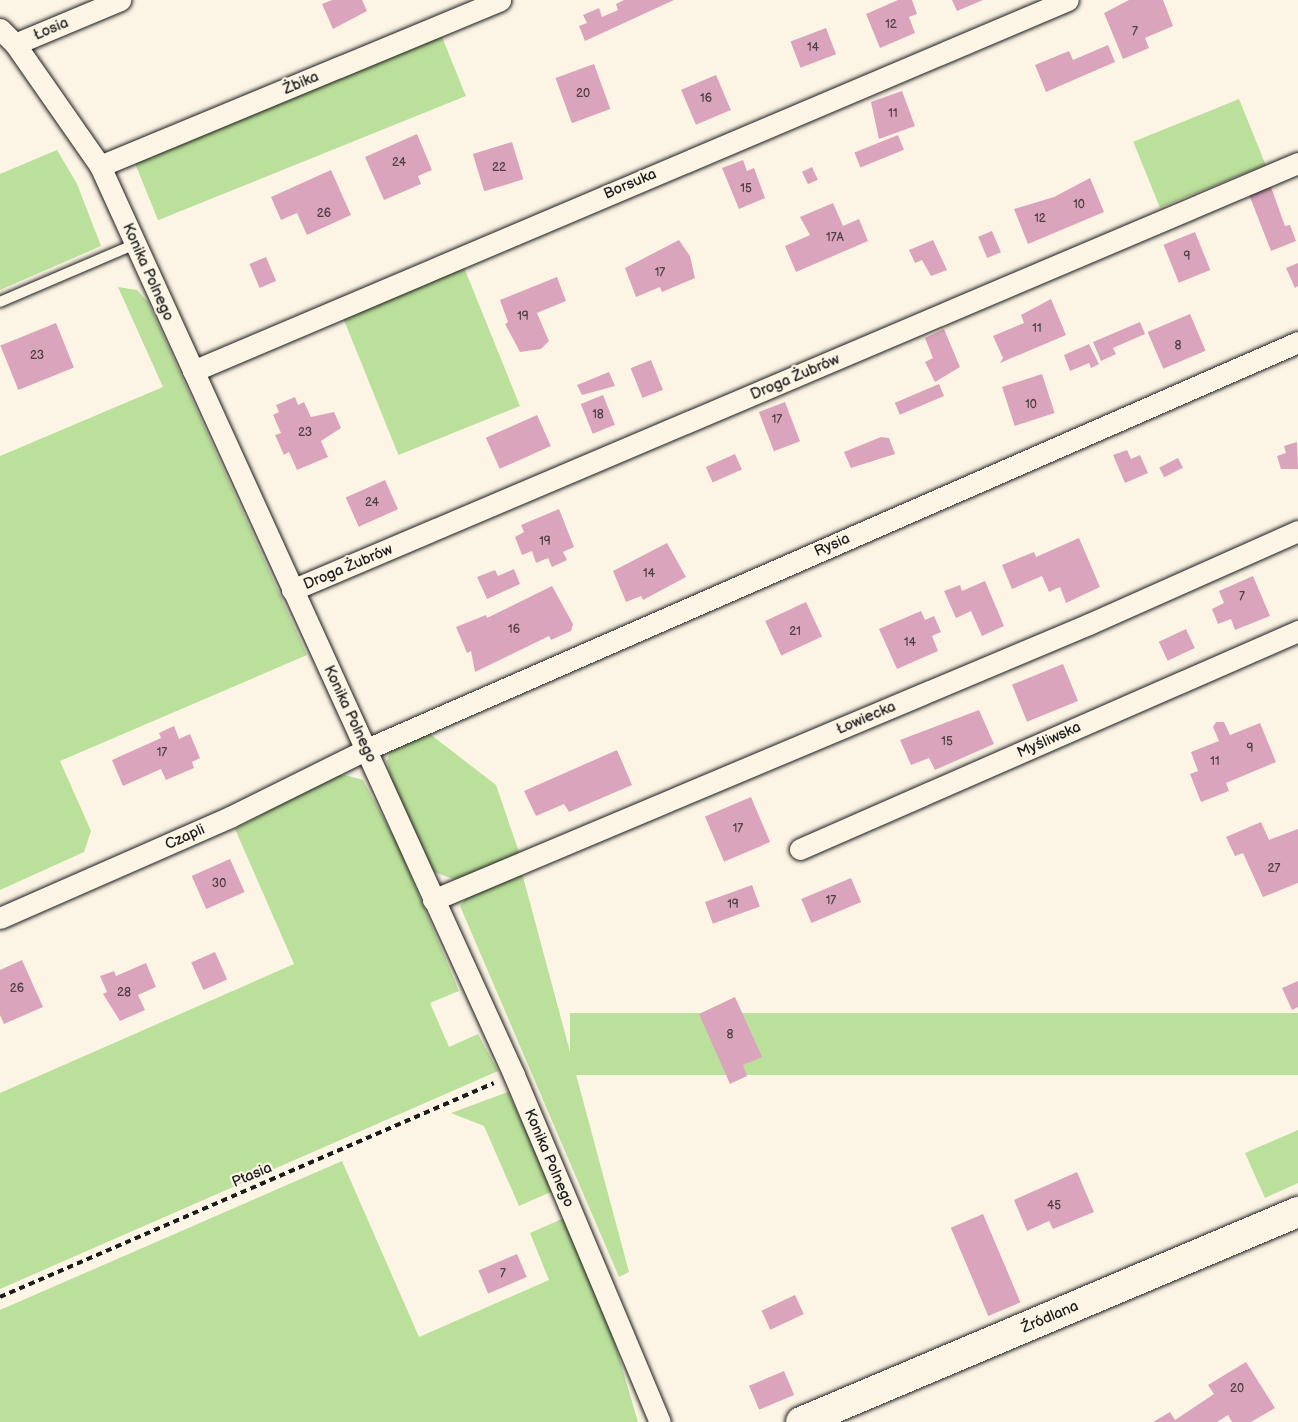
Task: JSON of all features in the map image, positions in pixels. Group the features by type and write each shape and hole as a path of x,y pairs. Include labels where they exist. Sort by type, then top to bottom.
{"main road":[{"name":"Źródlana","path":"801,1422 848,1413 1298,1212"}],"street":[{"name":"Łosia","path":"8,37 120,0"},
{"name":"Żbika","path":"100,166 500,0"},
{"name":"Borsuka","path":"193,371 1068,0"},
{"name":"Konika Polnego","path":"8,37 100,166 514,1075 660,1422"},
{"name":"Droga Żubrów","path":"292,590 1298,163"},
{"name":"Rysia","path":"367,749 1298,342"},
{"name":"Łowiecka","path":"433,900 1089,624 1298,531"},
{"name":"Myśliwska","path":"800,849 1298,631"},
{"name":"Czapli","path":"0,918 230,817 367,749"}],"lane":[{"path":"0,302 135,244"}],"path":[{"name":"Ptasia","path":"0,1297 514,1075"}],"green space":[{"path":"440,32 466,96 158,220 132,156"},
{"path":"1239,99 1266,165 1160,208 1133,142"},
{"path":"57,150 77,184 101,246 0,290 0,174"},
{"path":"463,265 520,406 398,455 342,314"},
{"path":"118,287 137,290 148,302 307,655 60,761 91,831 84,852 0,890 0,456 163,387"},
{"path":"426,731 496,785 520,855 456,880 434,872 391,779 387,761 391,747"},
{"path":"345,775 363,780 398,845 459,991 430,1003 449,1047 478,1034 498,1071 0,1289 0,1093 294,964 235,829 333,776"},
{"path":"522,873 629,1272 619,1277 460,906 467,897"},
{"path":"570,1013 1298,1013 1298,1075 570,1075"},
{"path":"508,1092 553,1191 519,1206 484,1126 451,1113"},
{"path":"1298,1130 1298,1183 1265,1198 1245,1153"},
{"path":"342,1161 419,1337 549,1280 530,1233 564,1218 605,1310 638,1422 0,1422 0,1310"}],"building":[{"path":"332,0 362,0 367,11 333,29 322,4"},
{"path":"624,0 674,0 585,41 579,26 587,23 583,15 599,8 602,17 618,10 616,4"},
{"path":"898,0 912,0 917,14 909,17 915,33 880,48 866,14"},
{"path":"952,0 983,0 957,11"},
{"path":"1129,0 1163,0 1173,26 1145,38 1149,48 1123,59 1104,13"},
{"path":"826,28 836,54 801,68 791,42"},
{"path":"1108,45 1115,62 1046,92 1035,65 1069,51 1073,60"},
{"path":"594,64 610,109 572,123 555,78"},
{"path":"716,75 731,110 696,125 681,90"},
{"path":"902,91 915,126 879,139 871,102"},
{"path":"417,134 432,170 418,176 421,184 384,200 365,157"},
{"path":"898,135 904,150 860,167 854,153"},
{"path":"512,142 523,179 484,191 473,154"},
{"path":"743,160 747,171 754,168 765,198 739,209 722,168"},
{"path":"812,167 818,180 808,184 802,172"},
{"path":"331,170 351,215 307,235 297,213 281,220 271,197"},
{"path":"1090,178 1104,212 1028,244 1014,209 1054,197"},
{"path":"1271,187 1285,226 1290,225 1296,241 1271,251 1248,192"},
{"path":"833,203 843,226 859,219 868,241 796,272 785,246 810,235 800,217"},
{"path":"992,231 1001,252 987,258 978,237"},
{"path":"1195,232 1210,270 1179,283 1163,245"},
{"path":"679,240 690,256 695,278 662,292 660,287 636,297 625,268"},
{"path":"933,240 947,270 931,276 922,260 915,263 909,250"},
{"path":"266,257 276,281 260,288 249,264"},
{"path":"1298,263 1298,286 1295,288 1286,268"},
{"path":"557,277 566,301 537,313 549,341 541,349 520,352 505,324 508,322 500,300"},
{"path":"1051,299 1066,335 1000,363 1003,358 993,336 1024,323 1021,315"},
{"path":"1190,314 1206,351 1163,369 1148,332"},
{"path":"1140,322 1145,334 1113,348 1116,354 1101,361 1093,342"},
{"path":"56,323 74,368 18,390 0,345"},
{"path":"944,329 960,367 935,382 925,362 933,358 925,338"},
{"path":"1089,344 1099,364 1091,368 1089,363 1070,371 1064,355"},
{"path":"651,360 663,390 643,398 631,368"},
{"path":"609,372 615,386 582,395 577,385"},
{"path":"1042,374 1055,413 1015,426 1002,387"},
{"path":"939,384 944,396 900,415 895,403"},
{"path":"603,395 615,425 593,434 581,404"},
{"path":"295,397 298,405 304,402 311,417 334,412 341,428 321,441 328,457 297,470 289,452 284,455 275,435 281,433 273,415 279,412 276,405"},
{"path":"785,402 800,441 774,451 759,412"},
{"path":"537,415 551,446 500,469 486,438"},
{"path":"881,437 889,438 895,454 851,468 844,452"},
{"path":"1297,442 1298,469 1281,469 1277,456 1286,453 1284,446"},
{"path":"1127,450 1131,459 1140,455 1148,473 1125,483 1113,455"},
{"path":"735,454 742,470 713,483 706,467"},
{"path":"1178,458 1183,468 1164,477 1159,468"},
{"path":"385,480 398,509 359,527 346,497"},
{"path":"559,509 574,547 563,552 567,560 552,567 548,558 536,563 532,551 522,555 515,537 524,532 521,525"},
{"path":"1079,538 1100,587 1066,603 1060,587 1049,592 1042,576 1012,589 1002,565 1034,552 1036,557"},
{"path":"667,543 686,577 643,600 641,596 626,602 613,571"},
{"path":"514,569 520,584 487,599 477,577 495,570 498,576"},
{"path":"1253,576 1270,616 1235,630 1231,619 1218,624 1212,609 1224,603 1219,591"},
{"path":"985,581 1004,626 982,636 971,611 956,618 944,591 960,585 962,591"},
{"path":"552,586 573,624 571,631 551,640 549,636 475,672 471,651 467,653 456,627 486,615 487,618"},
{"path":"806,602 822,636 781,655 765,621"},
{"path":"921,611 925,620 934,616 941,632 932,636 938,651 897,669 879,629"},
{"path":"1186,629 1195,648 1168,661 1159,642"},
{"path":"1063,664 1078,701 1027,722 1012,685"},
{"path":"979,710 994,744 935,770 929,758 911,765 900,740"},
{"path":"1216,722 1224,722 1230,735 1260,723 1276,762 1226,783 1229,791 1201,802 1190,774 1198,771 1191,752 1219,741 1213,727"},
{"path":"174,726 179,739 190,734 200,758 192,762 194,768 166,780 161,769 123,786 112,760 161,738 159,733"},
{"path":"617,750 632,785 569,812 564,804 536,816 524,791"},
{"path":"751,797 770,842 724,862 705,817"},
{"path":"1261,822 1269,840 1298,829 1298,883 1263,897 1243,853 1235,856 1226,837"},
{"path":"230,859 245,892 206,909 192,876"},
{"path":"851,878 861,902 811,923 801,899"},
{"path":"752,885 760,907 713,924 705,902"},
{"path":"215,952 227,979 203,990 191,963"},
{"path":"22,960 43,1007 4,1024 0,1015 0,970"},
{"path":"146,963 156,987 138,995 145,1010 120,1021 103,994 107,992 100,976 114,971 116,976"},
{"path":"1298,981 1298,1007 1292,1010 1282,988"},
{"path":"735,997 762,1057 743,1065 747,1076 730,1084 699,1014"},
{"path":"1077,1172 1094,1212 1053,1229 1049,1221 1027,1231 1014,1200"},
{"path":"983,1214 1021,1302 988,1316 951,1228"},
{"path":"517,1254 527,1277 488,1293 478,1270"},
{"path":"795,1295 804,1314 770,1330 761,1311"},
{"path":"1246,1362 1275,1408 1251,1422 1232,1422 1228,1415 1217,1422 1153,1422 1170,1412 1175,1420 1214,1394 1208,1385"},
{"path":"784,1371 794,1395 759,1410 749,1386"}]}
